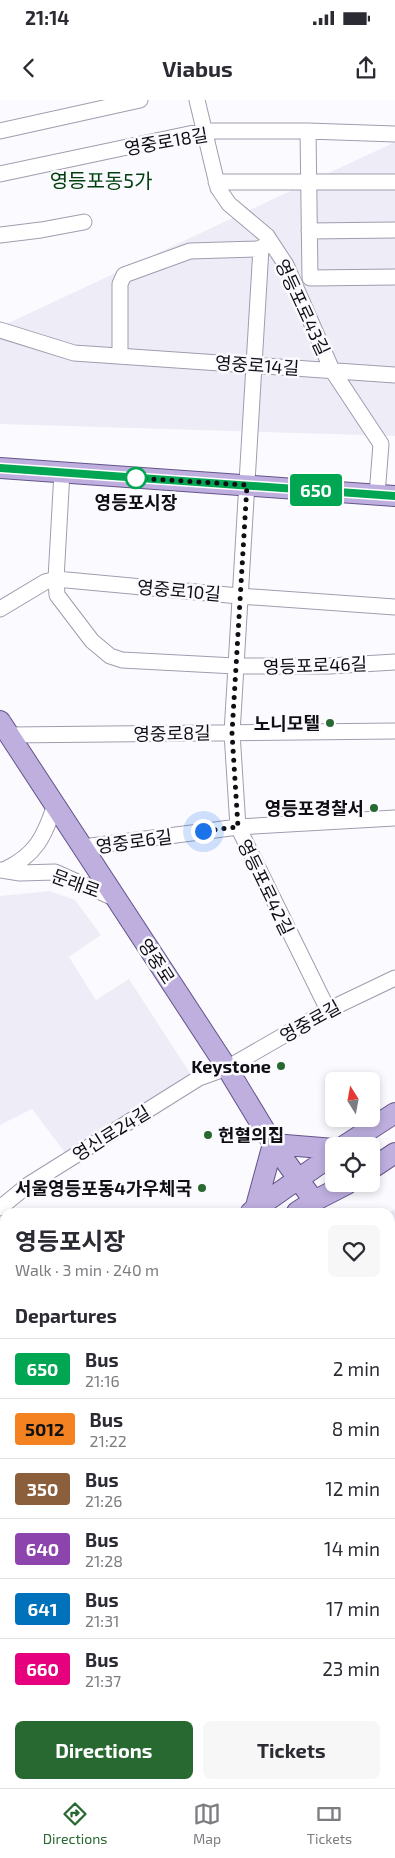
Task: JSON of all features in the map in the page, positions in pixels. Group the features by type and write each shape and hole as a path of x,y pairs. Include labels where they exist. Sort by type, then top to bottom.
{"main road":[{"path":"0,468 386,495"},
{"name":"영중로","path":"4,728 227,1068 273,1144 314,1201"},
{"path":"358,1137 395,1113"},
{"path":"262,1208 273,1144 325,1148"},
{"path":"380,1163 395,1153"},
{"path":"263,1208 325,1160"},
{"path":"303,1208 331,1192"}],"street":[{"path":"0,131 140,100"},
{"name":"영등포로43길","path":"197,100 218,188 229,204 267,236 266,246 286,265 332,370 381,444 386,495"},
{"name":"영중로18길","path":"0,174 203,131 308,131 395,134"},
{"path":"308,131 310,278 395,277"},
{"path":"216,182 395,182"},
{"path":"0,235 84,222"},
{"path":"309,231 395,230"},
{"path":"120,356 120,284 124,275 190,251 266,246"},
{"name":"영등포로42길","path":"266,246 255,365 235,666 232,733 238,827 328,1010"},
{"name":"영중로14길","path":"0,330 74,353 395,375"},
{"name":"영등포로46길","path":"62,472 56,579 57,595 92,641 110,656 122,660 235,666 329,666 395,662"},
{"name":"영중로10길","path":"0,609 45,582 56,579 239,596 395,607"},
{"name":"영중로8길","path":"4,728 232,733 395,731"},
{"name":"문래로","path":"2,870 18,863 38,845 55,805"},
{"name":"영중로6길","path":"83,848 238,827 395,818"},
{"name":"문래로","path":"2,870 20,873 55,872 116,899"},
{"name":"영중로길","path":"227,1068 328,1010 395,978"},
{"name":"영신로24길","path":"0,1208 28,1185 198,1078 227,1068"}],"shaded area":[{"path":"395,142 395,436 0,424 0,327"},
{"path":"50,891 75,900 101,935 69,957 96,1000 129,979 192,1076 66,1154 32,1109 0,1125 0,896"}],"bus line":[{"name":"650","path":"0,468 395,496"}],"place":[{"name":"영등포시장","path":"136,478"},
{"name":"노니모텔","path":"330,723"},
{"name":"영등포경찰서","path":"374,808"},
{"name":"Keystone","path":"281,1066"},
{"name":"헌혈의집","path":"208,1135"},
{"name":"서울영등포동4가우체국","path":"202,1188"}],"district":[{"name":"영등포동5가","path":"101,180"}],"route":[{"path":"136,478 247,485 232,733 238,827 203,831"}]}
